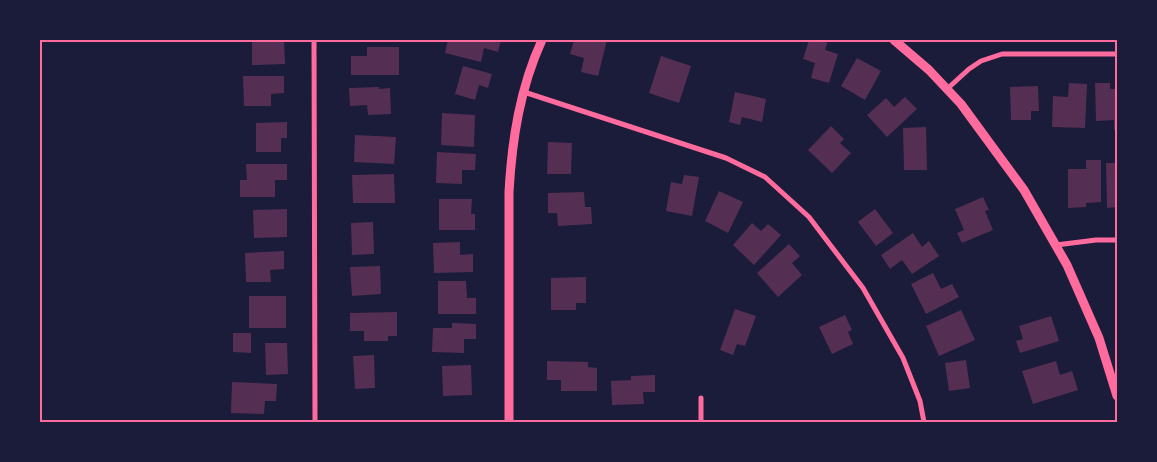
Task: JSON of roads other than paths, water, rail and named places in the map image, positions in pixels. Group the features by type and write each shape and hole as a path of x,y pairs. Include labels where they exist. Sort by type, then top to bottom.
{"street":[{"path":"314,40 315,422"},
{"path":"509,422 509,192 511,155 516,118 542,40"},
{"path":"894,40 929,70 961,104 1024,190 1067,265 1100,338 1117,396"},
{"path":"947,89 981,61 1002,54 1117,54"},
{"path":"524,92 726,158 765,177 809,217 863,288 903,358 920,401 924,422"},
{"path":"1056,245 1096,240 1117,240"},
{"path":"700,398 700,422"}]}
